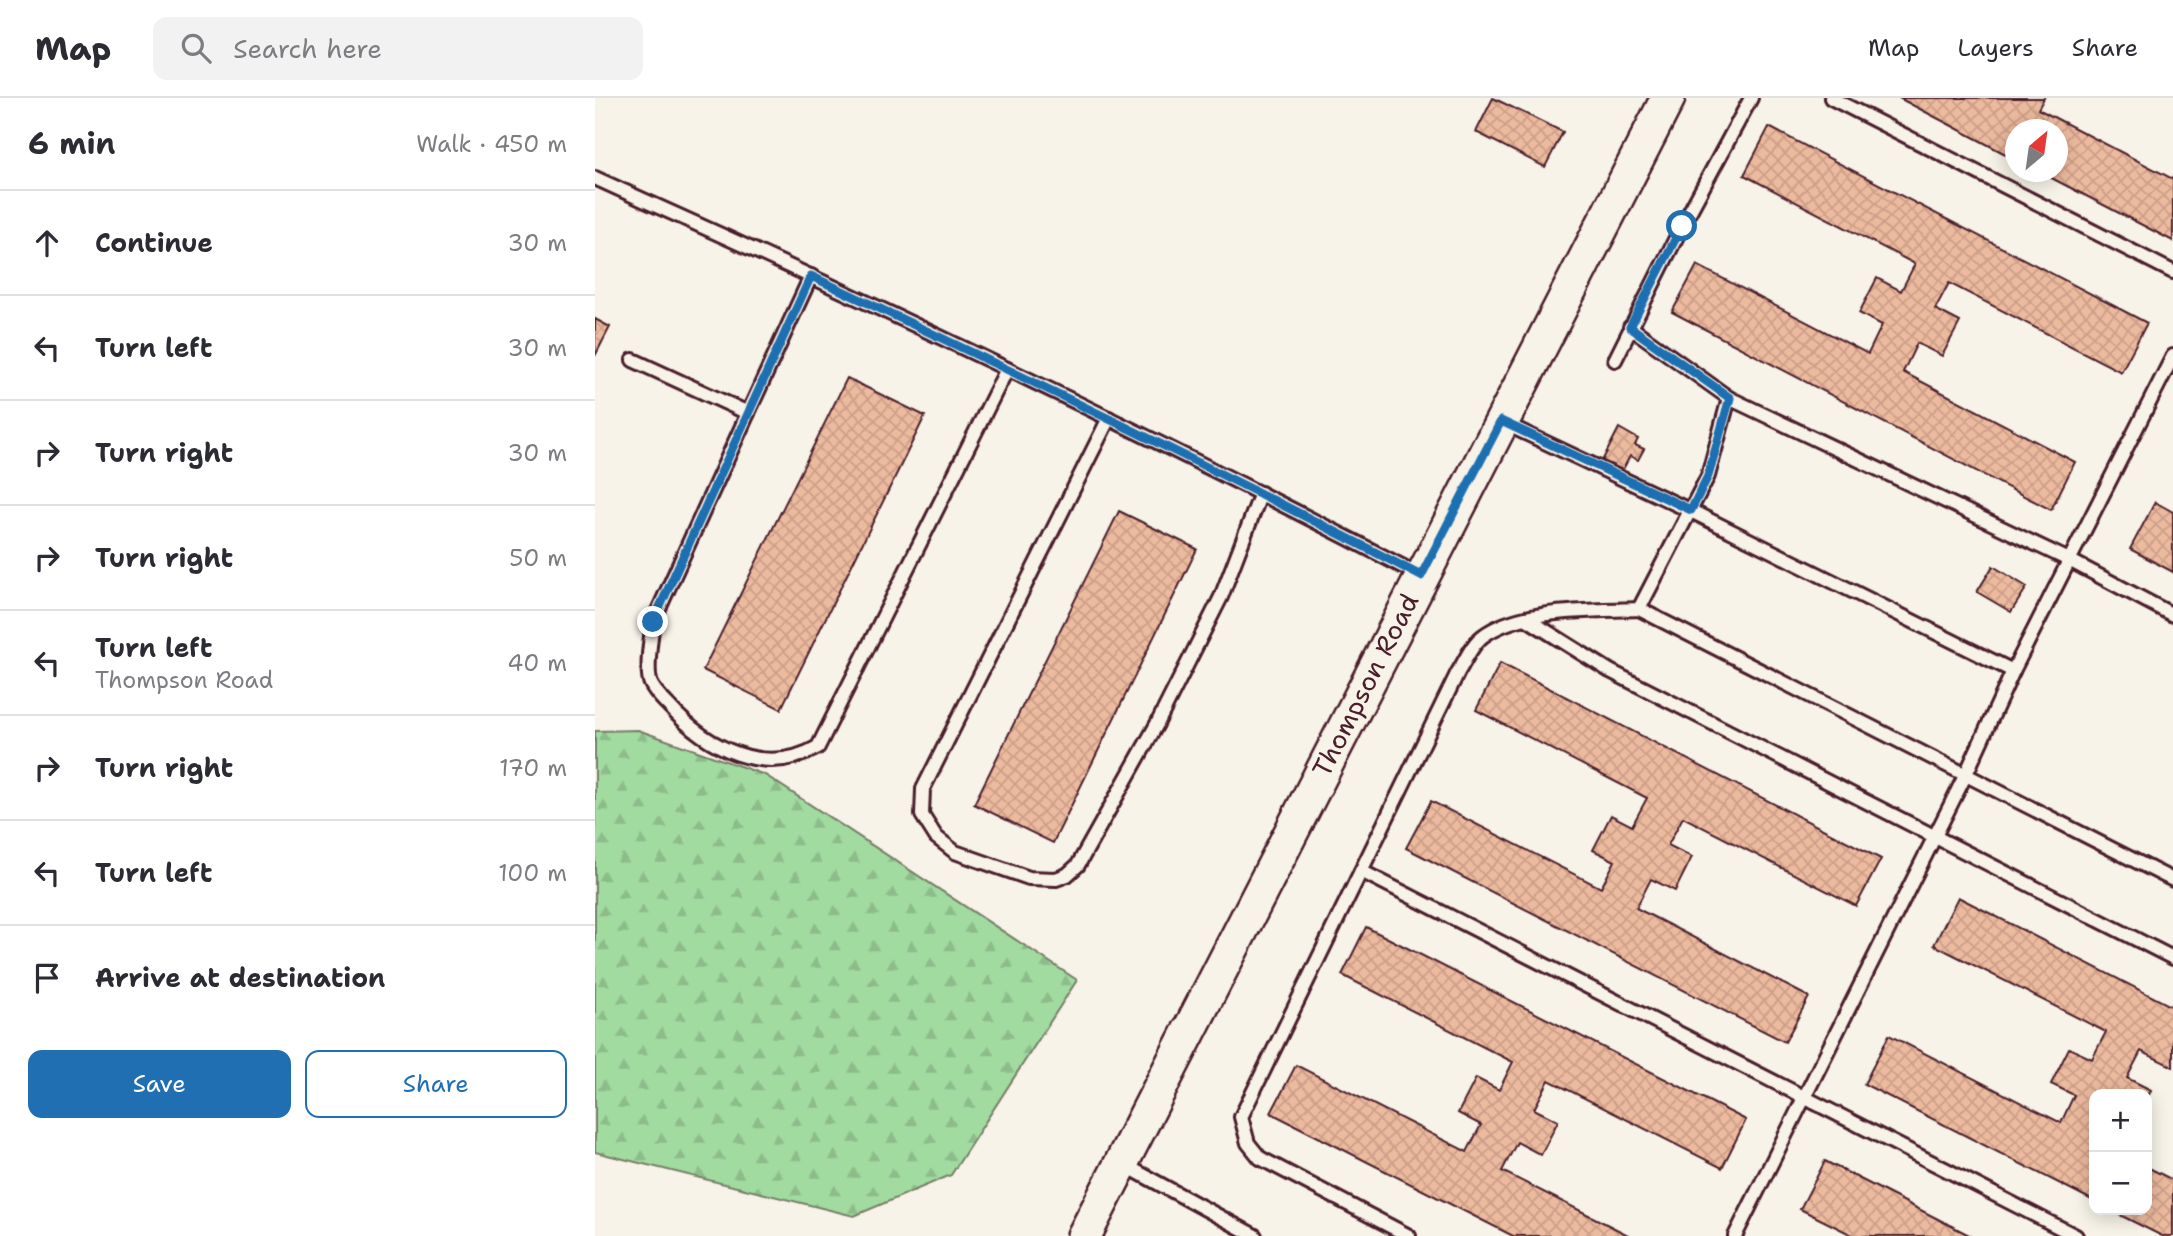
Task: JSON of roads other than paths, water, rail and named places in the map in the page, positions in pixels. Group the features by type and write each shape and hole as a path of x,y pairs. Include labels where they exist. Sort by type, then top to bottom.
{"main road":[{"name":"Thompson Road","path":"1084,1236 1668,98"}],"lane":[{"path":"1615,360 1751,98"},
{"path":"1831,98 2173,272"},
{"path":"595,178 811,276 1109,418 1421,576"},
{"path":"811,276 653,622 649,649 650,682 685,724 728,751 761,760 785,760 802,756 818,747 1007,369"},
{"path":"1630,327 1730,398 2069,561 2173,615"},
{"path":"1735,1236 1966,775 2013,671 2173,356"},
{"path":"633,360 748,413"},
{"path":"1639,609 1708,476 1730,398"},
{"path":"1109,418 923,789 922,815 936,837 955,852 1029,878 1056,879 1067,875 1078,865 1157,724 1221,597 1261,493"},
{"path":"1501,421 1691,510 2013,671"},
{"path":"1409,1236 1261,1158 1248,1143 1241,1118 1458,673 1480,638 1502,625 1551,614 1639,609 2173,880"},
{"path":"1527,619 1610,671 2173,958"},
{"path":"1361,871 2076,1236"},
{"path":"1121,1163 1255,1236"}]}
